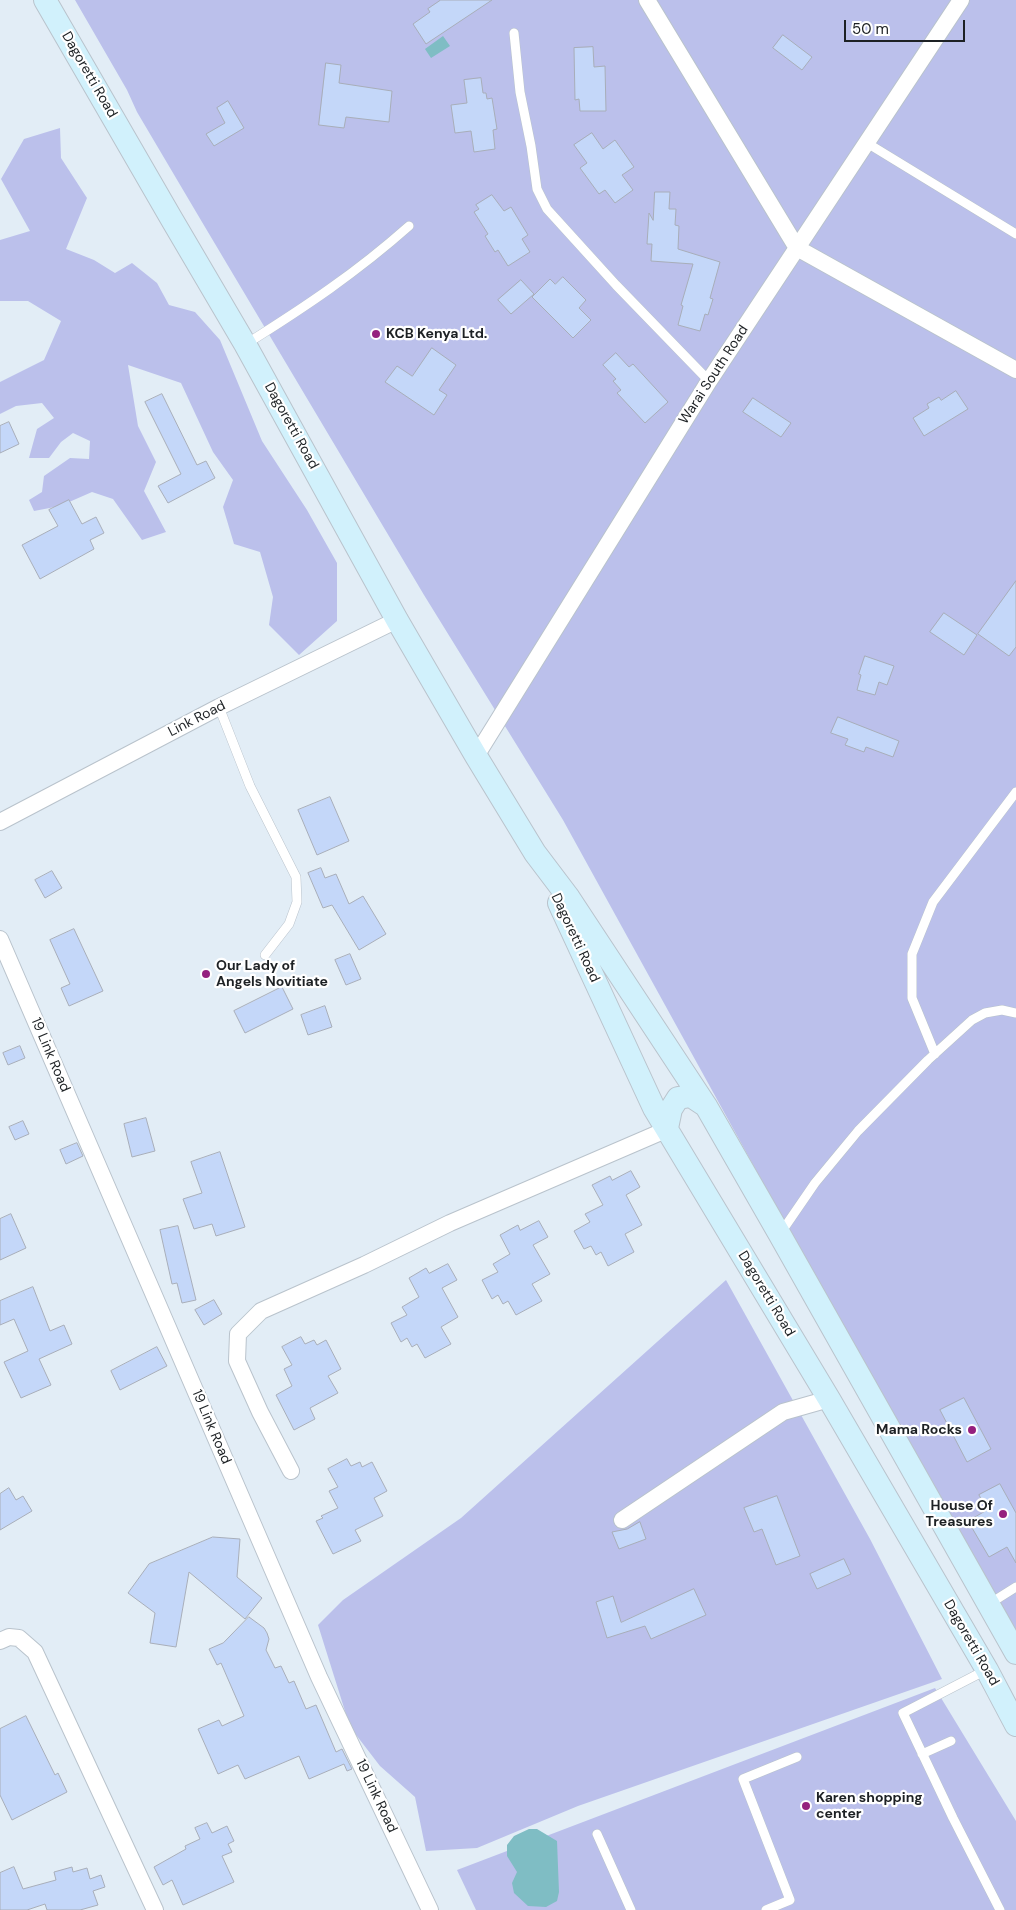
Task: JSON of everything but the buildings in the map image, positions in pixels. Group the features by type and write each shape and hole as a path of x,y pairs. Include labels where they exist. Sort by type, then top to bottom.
{"main road":[{"name":"Dagoretti Road","path":"45,0 170,218 245,344 397,620 476,756 535,853 569,898 706,1106 1016,1653"},
{"name":"Dagoretti Road","path":"535,853 654,1108 668,1128 829,1400 986,1670 1016,1726"},
{"path":"668,1128 671,1109 678,1098 690,1096 706,1106"}],"street":[{"path":"647,0 797,248 1016,370"},
{"name":"Warai South Road","path":"476,756 709,380 961,0"},
{"name":"Link Road","path":"0,822 219,707 397,620"},
{"name":"19 Link Road","path":"0,940 319,1677 430,1910"},
{"path":"291,1471 260,1412 237,1361 238,1334 261,1311 364,1265 450,1223 668,1128"},
{"path":"622,1520 782,1412 829,1400"},
{"path":"0,1640 8,1637 19,1638 35,1652 155,1910"}],"lane":[{"path":"514,33 520,92 531,146 536,189 547,209 616,285 709,380"},
{"path":"867,143 1016,234"},
{"path":"245,344 304,308 343,280 370,260 409,226"},
{"path":"219,707 250,786 296,877 297,902 288,924 265,955"},
{"path":"935,1054 912,998 912,954 933,902 1016,792"},
{"path":"780,1235 815,1183 858,1131 935,1054 972,1020 985,1012 1002,1010 1016,1013"},
{"path":"989,1604 1016,1588"},
{"path":"986,1670 903,1713 1000,1910"},
{"path":"922,1754 952,1741"},
{"path":"766,1910 790,1900 743,1778 797,1757"},
{"path":"597,1834 631,1910"}],"shaded area":[{"path":"75,0 1016,0 1016,1630 821,1288 563,820 424,595 202,222 137,112 127,90"},
{"path":"443,36 450,46 431,58 425,49"},
{"path":"60,128 61,158 87,198 66,249 94,260 115,273 132,263 157,283 169,305 195,312 220,340 262,441 307,510 337,563 337,621 299,655 269,625 273,597 260,552 234,544 223,507 233,480 213,452 181,383 128,365 138,426 156,462 144,491 166,532 142,540 113,499 92,492 60,506 34,511 29,500 42,492 44,476 70,458 89,459 90,441 73,433 61,442 49,458 29,458 37,429 54,418 42,403 16,406 0,414 0,382 44,360 61,321 28,301 0,301 0,240 30,231 1,179 24,139"},
{"path":"726,1280 870,1539 942,1679 578,1806 477,1848 426,1851 415,1797 380,1766 350,1727 318,1625 343,1600 461,1518"},
{"name":"Karen shopping center","path":"935,1688 1016,1821 1016,1910 476,1910 457,1870"},
{"path":"529,1829 537,1829 557,1841 559,1892 557,1901 546,1907 528,1906 514,1893 512,1883 517,1872 507,1856 507,1845 514,1836"}],"place":[{"name":"KCB Kenya Ltd.","path":"376,334"},
{"name":"Our Lady of Angels Novitiate","path":"206,974"},
{"name":"Mama Rocks","path":"972,1430"},
{"name":"House Of Treasures","path":"1003,1514"},
{"name":"Karen shopping center","path":"806,1806"}]}
